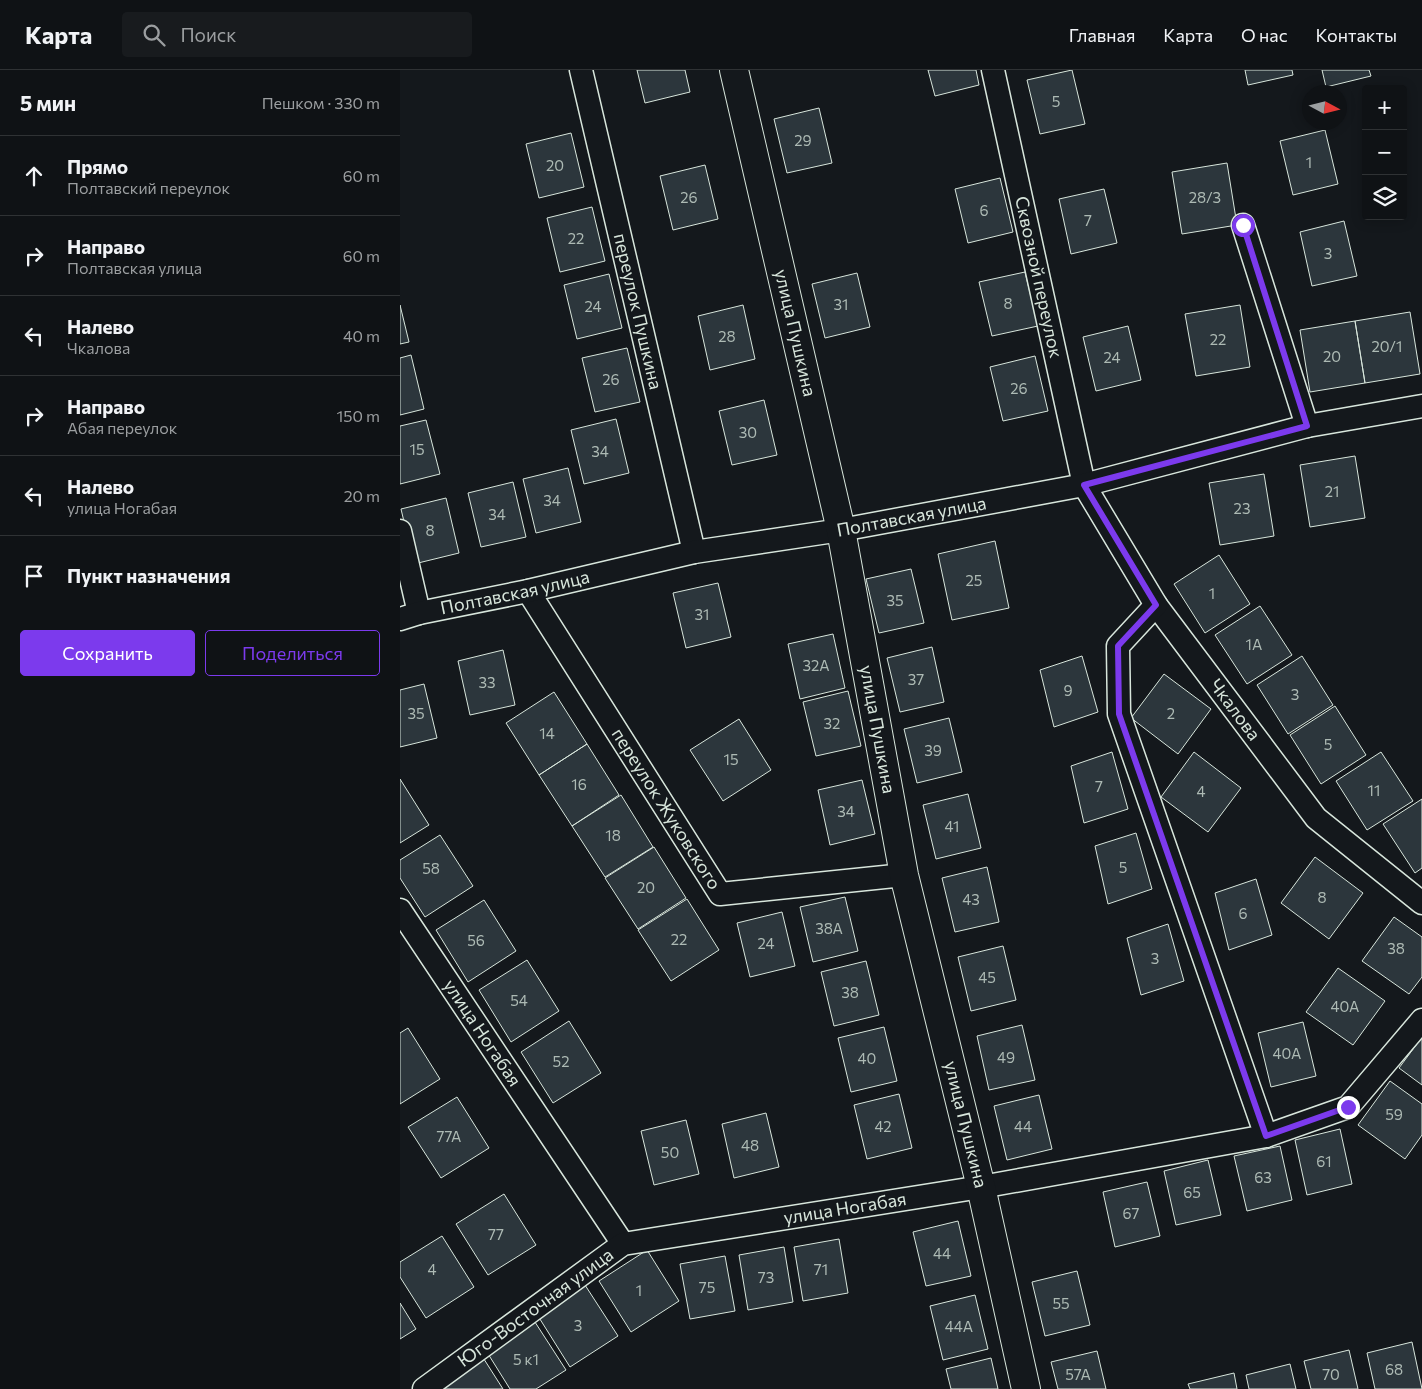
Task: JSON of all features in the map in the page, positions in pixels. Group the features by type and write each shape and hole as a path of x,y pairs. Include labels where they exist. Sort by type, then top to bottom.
{"street":[{"name":"переулок Пушкина","path":"581,70 694,552"},
{"name":"улица Пушкина","path":"734,70 841,530 904,876 981,1188 1026,1389"},
{"name":"Сквозной переулок","path":"993,70 1084,485"},
{"path":"1243,225 1307,426"},
{"name":"Полтавская улица","path":"410,616 528,591 694,552 841,530 1084,485 1307,426 1422,406"},
{"name":"Чкалова","path":"1084,485 1156,605 1316,818 1422,903"},
{"path":"400,530 410,616"},
{"name":"переулок Жуковского","path":"528,591 720,894 904,876"},
{"path":"1156,605 1118,646 1119,714 1266,1136"},
{"name":"улица Ногабая","path":"400,910 623,1244 981,1188 1266,1136 1348,1107 1422,1020"},
{"name":"Юго-Восточная улица","path":"424,1389 623,1244"}],"building":[{"path":"637,70 685,70 690,92 645,103"},
{"path":"928,70 976,70 979,85 935,96"},
{"path":"1072,70 1085,124 1040,134 1027,80"},
{"path":"1245,70 1292,70 1293,75 1248,85"},
{"path":"1322,70 1369,70 1371,76 1334,85 1326,85"},
{"path":"819,108 832,163 787,173 774,119"},
{"path":"1325,130 1338,184 1293,195 1280,141"},
{"path":"571,133 584,187 539,198 526,144"},
{"path":"1227,163 1237,225 1182,234 1172,172"},
{"path":"705,165 718,219 673,230 660,176"},
{"path":"1000,178 1013,232 968,243 955,189"},
{"path":"1104,189 1117,243 1071,254 1059,199"},
{"path":"592,207 605,261 560,272 547,218"},
{"path":"1344,221 1357,276 1312,286 1300,232"},
{"path":"1025,272 1038,326 992,336 979,282"},
{"path":"857,273 870,327 825,338 812,284"},
{"path":"609,274 622,328 577,339 564,285"},
{"path":"400,305 409,342 400,344"},
{"path":"743,305 755,359 710,370 698,316"},
{"path":"1240,305 1250,367 1196,376 1185,314"},
{"path":"1410,312 1420,374 1365,383 1355,321"},
{"path":"1355,321 1365,383 1310,392 1300,330"},
{"path":"1128,326 1141,380 1096,391 1083,337"},
{"path":"627,348 640,402 595,412 582,358"},
{"path":"411,355 424,409 400,415 400,358"},
{"path":"1035,356 1048,411 1003,421 990,367"},
{"path":"764,400 777,455 732,465 719,411"},
{"path":"616,419 629,473 584,484 571,430"},
{"path":"426,420 440,474 400,484 400,426"},
{"path":"1355,456 1365,518 1310,527 1300,465"},
{"path":"568,468 581,522 536,533 523,479"},
{"path":"1264,474 1274,536 1220,545 1209,483"},
{"path":"513,482 526,537 481,547 468,493"},
{"path":"446,498 459,553 414,564 401,509"},
{"path":"995,541 1009,608 952,620 938,554"},
{"path":"1219,555 1250,604 1205,633 1174,584"},
{"path":"911,569 924,623 879,633 866,579"},
{"path":"718,583 731,637 686,648 673,593"},
{"path":"1260,606 1292,655 1247,684 1215,635"},
{"path":"833,634 845,688 800,699 788,644"},
{"path":"932,647 944,702 900,712 887,658"},
{"path":"503,650 515,705 470,715 458,661"},
{"path":"1082,656 1098,712 1054,727 1040,670"},
{"path":"1302,656 1333,705 1288,734 1257,685"},
{"path":"1164,674 1211,709 1178,754 1131,718"},
{"path":"424,684 437,738 400,747 400,690"},
{"path":"848,691 861,746 816,756 803,702"},
{"path":"554,692 587,744 539,775 506,723"},
{"path":"1335,706 1366,755 1321,784 1290,735"},
{"path":"949,718 962,772 917,783 904,729"},
{"path":"739,719 771,770 723,801 690,750"},
{"path":"587,744 619,795 572,826 539,775"},
{"path":"1112,752 1128,809 1084,823 1071,766"},
{"path":"1194,752 1241,788 1208,832 1161,797"},
{"path":"1381,752 1413,801 1367,830 1336,781"},
{"path":"400,779 429,825 400,843"},
{"path":"862,780 875,834 830,845 818,790"},
{"path":"968,794 981,848 936,859 923,805"},
{"path":"621,795 653,847 605,877 572,826"},
{"path":"1422,799 1422,868 1415,873 1383,824"},
{"path":"1136,833 1152,889 1108,904 1095,846"},
{"path":"440,835 473,886 425,917 400,878 400,860"},
{"path":"654,847 686,898 638,929 605,878"},
{"path":"1315,857 1363,893 1329,939 1281,903"},
{"path":"987,867 999,922 955,932 942,878"},
{"path":"1256,879 1272,935 1229,950 1215,893"},
{"path":"845,897 858,951 813,962 800,907"},
{"path":"687,899 719,950 671,981 638,930"},
{"path":"484,900 516,951 468,982 436,930"},
{"path":"782,912 795,966 750,977 737,923"},
{"path":"1394,917 1422,937 1422,977 1409,994 1362,961"},
{"path":"1168,924 1184,981 1141,995 1127,938"},
{"path":"1003,946 1016,1000 971,1011 958,957"},
{"path":"527,960 559,1011 511,1042 479,990"},
{"path":"866,961 879,1015 834,1026 821,972"},
{"path":"1338,968 1385,1001 1353,1045 1306,1012"},
{"path":"569,1021 601,1073 553,1103 521,1052"},
{"path":"1303,1022 1316,1076 1271,1087 1258,1033"},
{"path":"1022,1025 1035,1080 989,1090 977,1036"},
{"path":"884,1027 897,1081 851,1092 838,1038"},
{"path":"408,1028 440,1079 400,1104 400,1033"},
{"path":"1422,1037 1422,1085 1399,1068"},
{"path":"1390,1081 1422,1104 1422,1135 1405,1159 1358,1125"},
{"path":"899,1094 912,1148 867,1159 854,1105"},
{"path":"1039,1095 1052,1149 1007,1160 994,1106"},
{"path":"457,1097 489,1148 441,1178 408,1127"},
{"path":"766,1113 779,1167 734,1178 722,1124"},
{"path":"686,1120 699,1174 654,1185 641,1131"},
{"path":"1340,1129 1352,1184 1307,1195 1295,1140"},
{"path":"1280,1146 1292,1200 1247,1211 1234,1156"},
{"path":"1208,1160 1221,1215 1176,1225 1164,1171"},
{"path":"1147,1182 1160,1236 1115,1247 1103,1192"},
{"path":"504,1194 536,1245 488,1275 456,1224"},
{"path":"958,1221 971,1276 926,1286 913,1232"},
{"path":"442,1236 474,1287 426,1318 400,1277 400,1262"},
{"path":"839,1239 848,1293 803,1301 794,1247"},
{"path":"784,1247 793,1302 748,1310 739,1255"},
{"path":"647,1250 679,1301 631,1332 599,1281"},
{"path":"725,1256 735,1311 690,1319 680,1264"},
{"path":"1077,1271 1090,1325 1045,1336 1032,1282"},
{"path":"585,1285 618,1336 570,1367 538,1316"},
{"path":"975,1295 988,1349 943,1360 930,1306"},
{"path":"400,1303 416,1329 400,1339"},
{"path":"533,1319 566,1370 536,1389 510,1389 485,1349"},
{"path":"1412,1342 1422,1389 1375,1389 1367,1353"},
{"path":"1349,1350 1358,1389 1311,1389 1304,1361"},
{"path":"1097,1351 1106,1389 1058,1389 1051,1362"},
{"path":"482,1356 503,1389 435,1389"},
{"path":"991,1358 998,1389 951,1389 946,1369"},
{"path":"1290,1364 1296,1389 1249,1389 1246,1375"},
{"path":"1234,1373 1237,1389 1190,1389 1188,1384"}],"route":[{"path":"1243,225 1307,426 1084,485 1156,605 1118,646 1119,714 1266,1136 1348,1107"}]}
